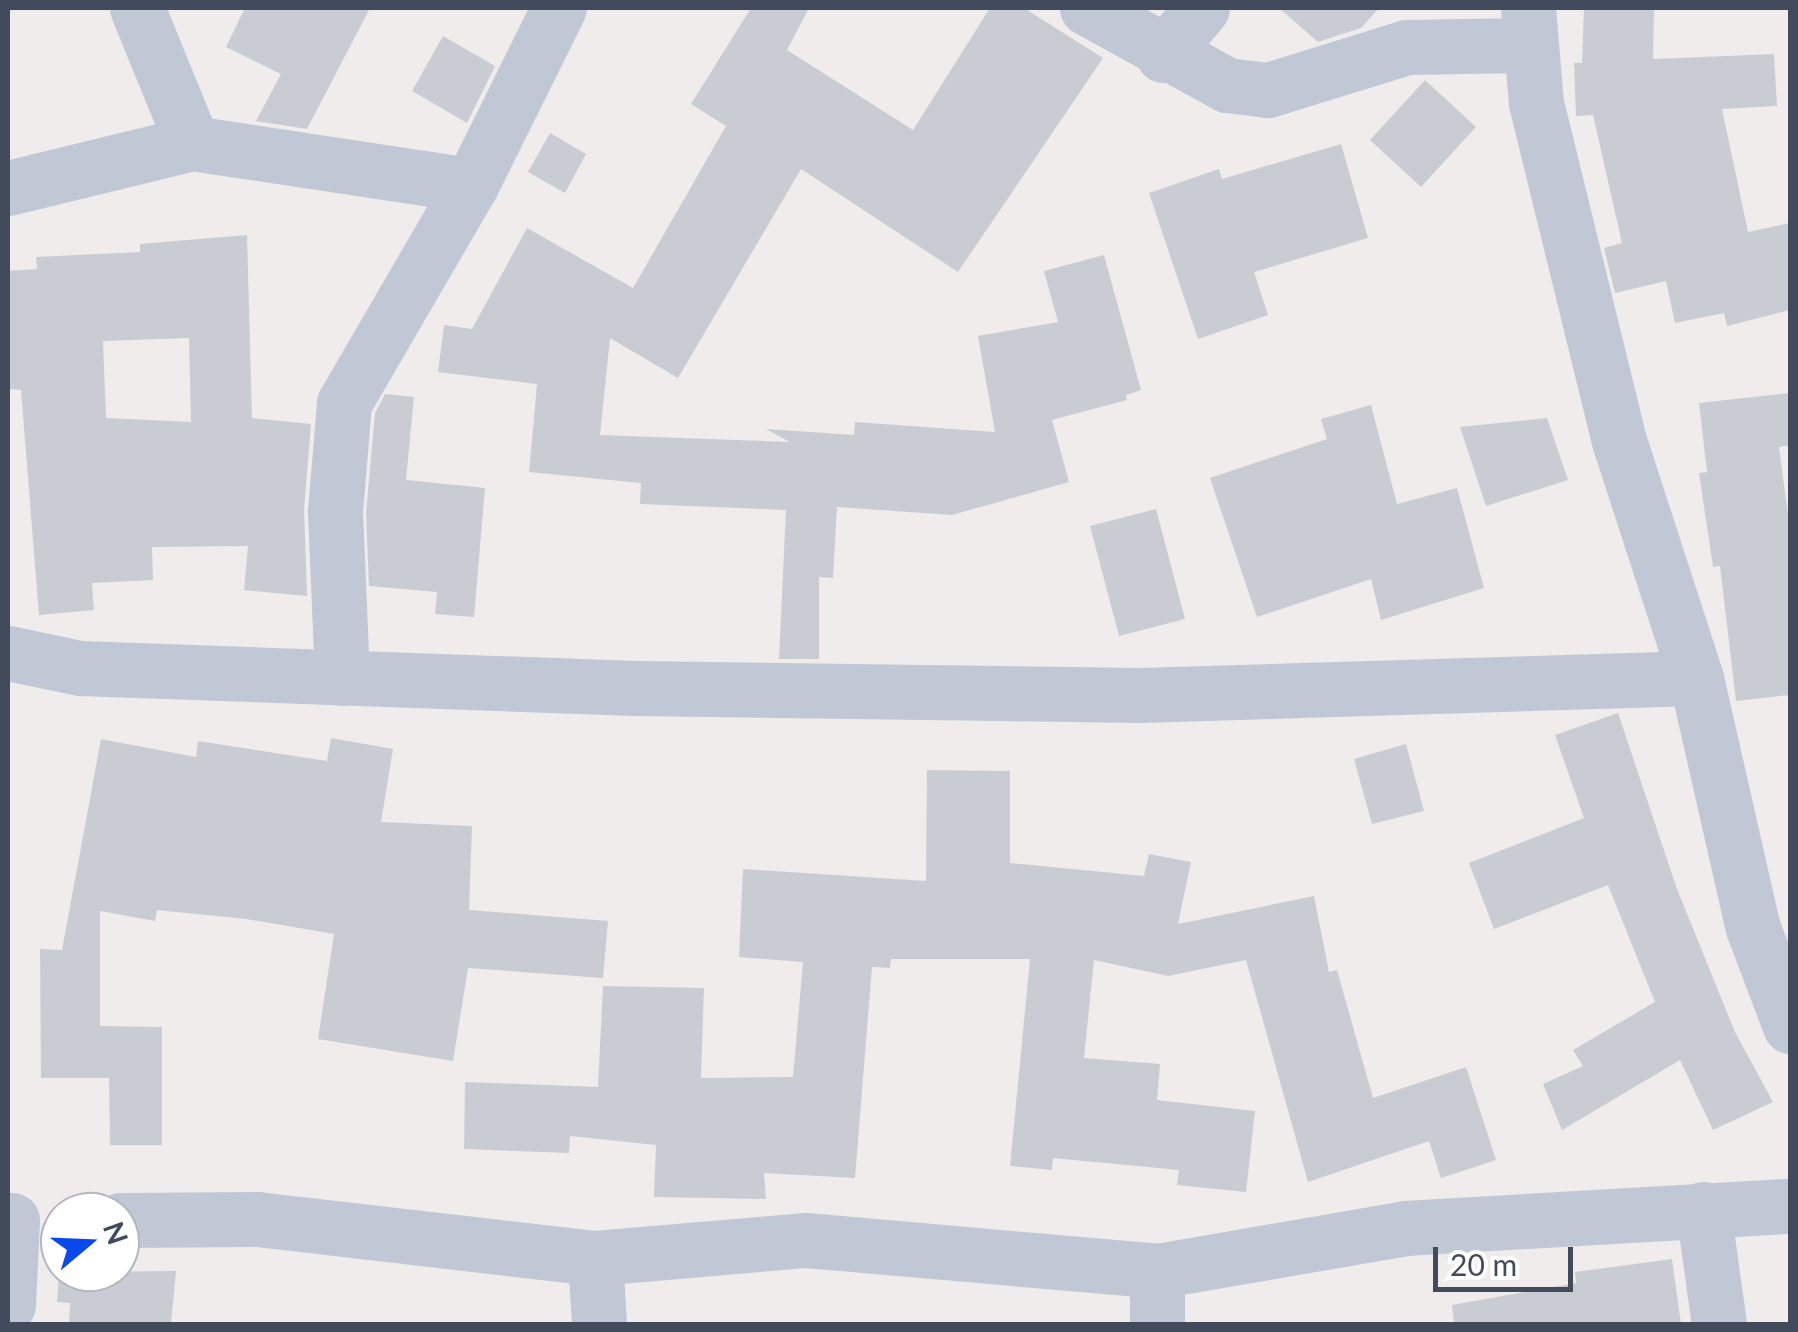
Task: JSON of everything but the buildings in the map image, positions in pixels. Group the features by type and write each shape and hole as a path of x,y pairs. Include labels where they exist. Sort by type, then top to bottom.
{"street":[{"path":"138,8 192,142"},
{"path":"342,678 335,512 344,403 471,185 559,8"},
{"path":"1087,8 1163,55 1227,85 1268,90 1407,47 1527,26 1620,444 1696,678 1753,928 1790,1026"},
{"path":"1163,55 1202,8"},
{"path":"8,188 192,142 471,185"},
{"path":"8,653 80,668 342,678 1140,695 1696,678"},
{"path":"140,1220 257,1219 595,1258 806,1240 1157,1271 1405,1228 1790,1206"},
{"path":"1703,1209 1719,1324"},
{"path":"8,1305 27,1220"},
{"path":"595,1258 599,1324"},
{"path":"1156,1324 1157,1271"}]}
